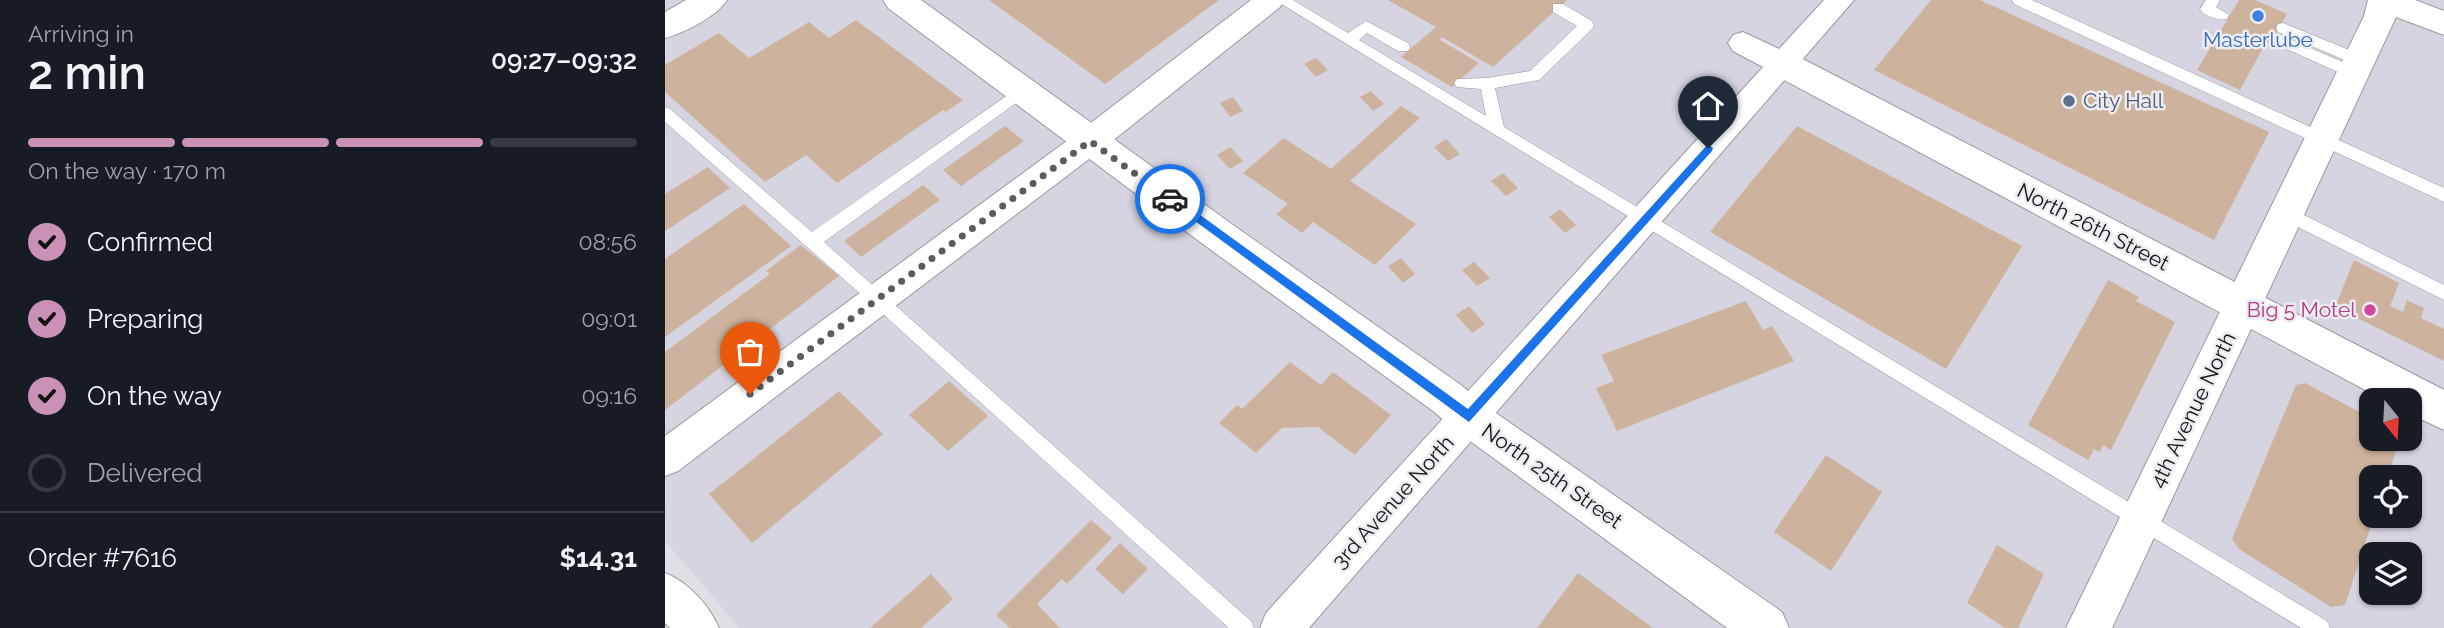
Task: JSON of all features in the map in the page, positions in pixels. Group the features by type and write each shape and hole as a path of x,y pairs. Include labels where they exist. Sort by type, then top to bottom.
{"street":[{"path":"665,27 711,0"},
{"name":"North 25th Street","path":"899,0 1447,398 1469,417 1766,628"},
{"path":"665,458 1090,141 1270,0"},
{"name":"3rd Avenue North","path":"1281,628 1840,0"},
{"path":"2385,0 2444,24"},
{"name":"4th Avenue North","path":"2089,628 2288,214 2381,16 2385,0"},
{"name":"North 26th Street","path":"1743,43 2444,411"},
{"path":"665,593 698,628"}],"lane":[{"path":"1282,0 2320,628"},
{"path":"2019,0 2444,195"},
{"path":"1462,83 1487,84 1534,76 1587,25 1558,8"},
{"path":"1349,40 1366,26 1403,47"},
{"path":"2281,34 2357,66"},
{"path":"1487,84 1497,129"},
{"path":"812,241 1022,91"},
{"path":"665,113 878,299 1244,628"},
{"path":"2288,214 2444,293"}],"shaded area":[{"path":"665,0 2444,0 2444,628 740,628 665,541"}],"building":[{"path":"989,0 1219,0 1105,84"},
{"path":"1388,0 1567,0 1493,67 1442,37 1440,40 1479,63 1452,87 1401,57 1436,27"},
{"name":"City Hall","path":"1931,0 1980,0 2269,132 2214,240 1874,70"},
{"path":"2239,0 2255,0 2287,14 2270,44 2266,42 2240,90 2197,70"},
{"path":"856,20 963,100 946,112 943,110 837,183 806,155 765,182 665,92 665,65 719,33 749,58 809,22 829,38"},
{"path":"1316,58 1328,70 1316,77 1304,64"},
{"path":"1371,91 1384,104 1373,111 1360,97"},
{"path":"1233,97 1243,111 1230,117 1220,103"},
{"path":"1401,106 1420,118 1350,181 1416,224 1375,265 1313,222 1302,233 1276,214 1288,204 1243,173 1284,138 1331,169"},
{"path":"1005,126 1024,141 961,186 943,170"},
{"path":"1797,126 2022,246 1946,369 1710,232"},
{"path":"1446,139 1460,154 1448,161 1434,147"},
{"path":"1230,147 1243,161 1230,169 1217,155"},
{"path":"708,167 730,188 665,231 665,194"},
{"path":"1503,173 1518,188 1506,196 1491,181"},
{"path":"923,185 940,200 861,257 844,241"},
{"path":"744,204 791,246 665,337 665,259"},
{"path":"1560,209 1576,225 1565,233 1549,217"},
{"path":"801,245 839,276 665,410 665,352 770,274 766,271"},
{"path":"1401,258 1415,274 1403,283 1388,266"},
{"name":"Big 5 Motel","path":"2354,260 2399,283 2390,306 2403,312 2407,300 2424,308 2421,318 2444,329 2444,361 2335,307"},
{"path":"1474,262 1490,278 1477,286 1462,270"},
{"path":"2108,280 2139,297 2136,301 2175,322 2111,450 2103,445 2100,452 2094,449 2088,460 2028,425"},
{"path":"1746,301 1763,330 1772,326 1794,361 1617,431 1596,388 1614,381 1601,355"},
{"path":"1469,306 1485,324 1472,333 1456,315"},
{"path":"1290,362 1321,385 1333,372 1391,415 1355,455 1318,427 1282,428 1256,453 1219,423 1237,405 1242,409"},
{"path":"949,381 988,416 948,451 909,415"},
{"path":"2305,383 2359,412 2359,452 2396,452 2391,465 2359,465 2359,528 2370,528 2366,542 2359,542 2359,562 2345,605 2331,607 2239,549 2232,539 2296,385"},
{"path":"839,391 883,434 752,543 709,494"},
{"path":"1826,455 1882,492 1831,571 1774,532"},
{"path":"1091,520 1112,538 1067,584 1062,579 1037,604 1060,628 1010,628 996,615"},
{"path":"1120,543 1148,569 1123,594 1095,569"},
{"path":"1997,545 2044,574 2018,628 2005,628 1967,603"},
{"path":"1578,573 1653,628 1537,628"},
{"path":"931,574 953,599 921,628 870,628"}],"way so far":[{"path":"750,394 1090,141 1170,199"}],"place":[{"name":"Masterlube","path":"2258,16"},
{"name":"City Hall","path":"2069,101"},
{"name":"Big 5 Motel","path":"2370,310"}],"route":[{"path":"1170,199 1447,398 1469,417 1708,148"}]}
